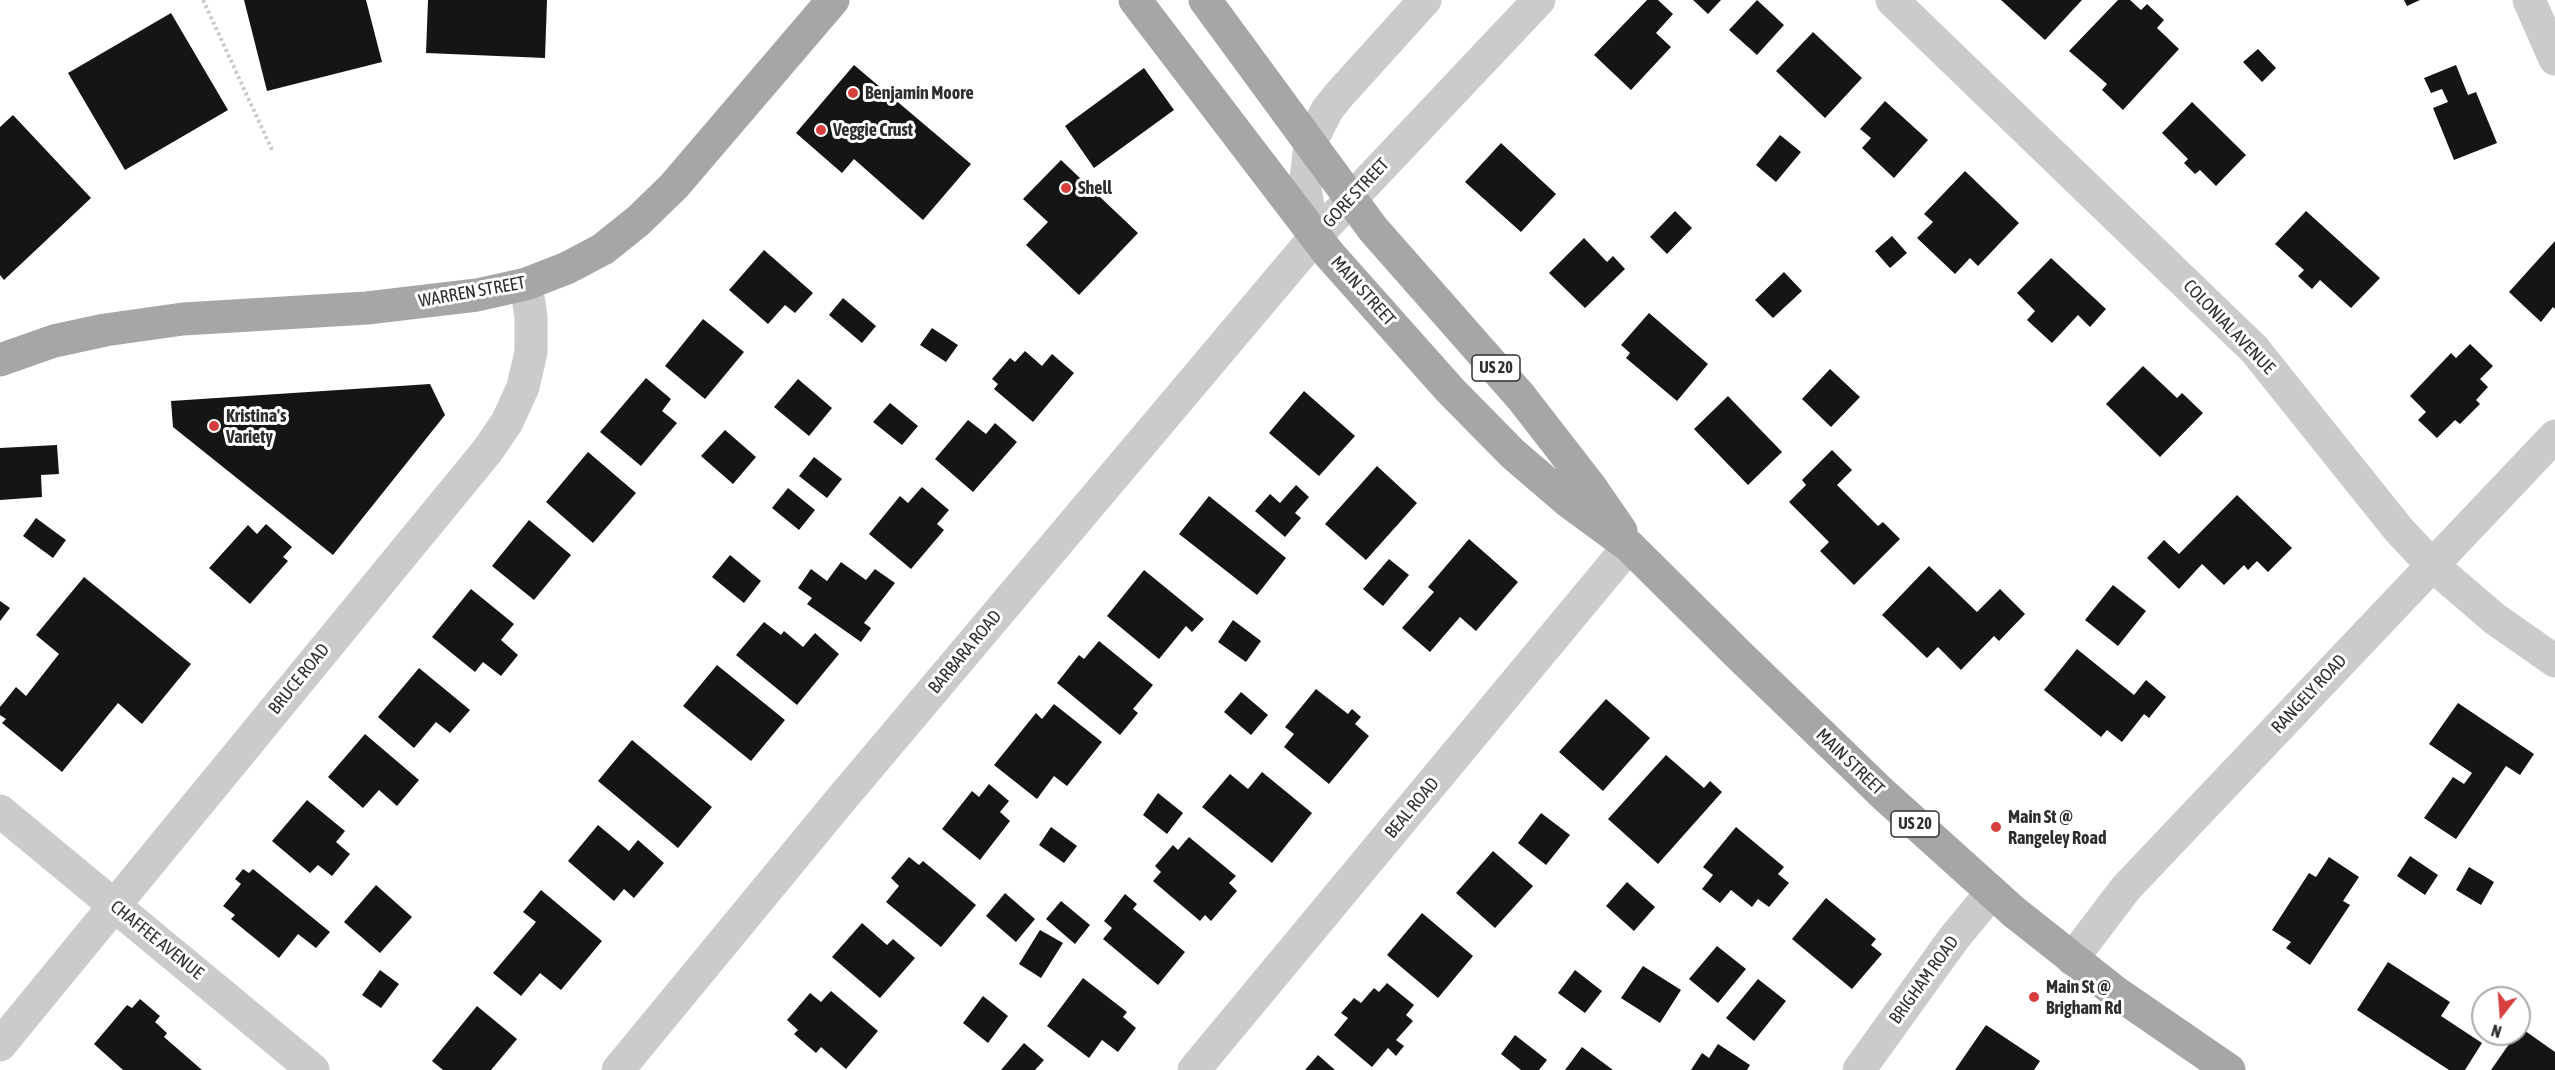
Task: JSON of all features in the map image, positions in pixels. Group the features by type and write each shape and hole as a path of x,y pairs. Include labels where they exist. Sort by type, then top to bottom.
{"main road":[{"name":"WARREN STREET","path":"0,360 54,341 172,321 384,306 477,295 526,284 567,268 603,249 638,221 681,178 833,0"},
{"name":"MAIN STREET","path":"1135,0 1316,236 1450,390 1513,454 1569,502 1629,546 1883,794 1992,892 2072,959 2229,1070"},
{"name":"MAIN STREET","path":"1205,0 1378,235 1521,397 1590,486 1629,546"}],"street":[{"name":"GORE STREET","path":"1316,236 1305,189 1310,144 1327,110 1425,0"},
{"name":"GORE STREET","path":"1316,236 1539,0"},
{"name":"COLONIAL AVENUE","path":"1892,0 2254,349 2399,530 2432,565 2495,620 2555,661"},
{"path":"2529,0 2555,59"},
{"name":"BARBARA ROAD","path":"618,1070 838,802 1316,236"},
{"name":"BRUCE ROAD","path":"0,1045 488,450 507,422 523,387 531,352 531,316 526,284"},
{"name":"RANGELY ROAD","path":"2072,959 2126,888 2555,436"},
{"name":"BEAL ROAD","path":"1194,1070 1629,546"},
{"name":"CHAFFEE AVENUE","path":"0,811 313,1070"},
{"name":"BRIGHAM ROAD","path":"1859,1070 1954,938 1992,892"}],"path":[{"path":"203,0 273,152"}],"building":[{"path":"244,0 366,0 382,62 267,91"},
{"path":"428,0 547,0 545,58 426,53"},
{"path":"1647,0 1658,0 1673,14 1656,33 1671,47 1631,90 1594,55"},
{"path":"1693,0 1721,0 1708,14"},
{"path":"1757,0 1784,25 1757,55 1729,30"},
{"path":"2001,0 2082,0 2045,40"},
{"path":"2118,0 2130,0 2141,10 2147,4 2164,20 2157,28 2179,49 2123,110 2102,90 2107,84 2069,51"},
{"path":"2404,0 2420,0 2407,6"},
{"path":"171,13 228,110 125,170 68,73"},
{"path":"1813,32 1862,78 1825,118 1776,71"},
{"path":"2258,49 2276,68 2262,82 2243,62"},
{"path":"854,65 971,164 923,220 854,159 842,173 796,133"},
{"path":"2456,65 2468,95 2476,92 2497,143 2454,160 2433,108 2448,102 2442,89 2431,93 2424,78"},
{"path":"1144,68 1174,110 1094,168 1065,126"},
{"path":"1885,101 1928,140 1894,178 1862,148 1871,138 1860,129"},
{"path":"2192,102 2246,155 2216,186 2200,170 2195,174 2184,163 2188,159 2162,133"},
{"path":"13,115 91,198 4,280 0,275 0,127"},
{"path":"1780,135 1801,152 1776,182 1756,165"},
{"path":"1501,143 1556,194 1521,232 1465,182"},
{"path":"1061,160 1138,233 1079,295 1026,245 1048,222 1023,199"},
{"path":"1965,171 2019,223 1978,266 1970,258 1955,274 1917,238 1933,222 1924,214"},
{"path":"1675,211 1692,228 1667,254 1650,237"},
{"path":"2306,211 2380,278 2351,308 2320,280 2312,289 2298,276 2304,270 2275,244"},
{"path":"1892,236 1907,253 1890,268 1875,251"},
{"path":"1584,238 1607,262 1613,256 1625,269 1585,308 1549,273"},
{"path":"2555,241 2555,309 2553,307 2541,322 2509,292"},
{"path":"764,250 813,293 795,313 785,305 768,324 729,290"},
{"path":"2051,258 2106,309 2090,327 2078,315 2052,343 2027,320 2035,311 2017,293"},
{"path":"1784,272 1802,291 1773,318 1755,300"},
{"path":"843,298 876,326 862,343 829,315"},
{"path":"1649,313 1708,364 1677,401 1626,358 1630,353 1621,345"},
{"path":"703,319 744,352 705,399 665,366"},
{"path":"932,328 958,345 946,362 920,345"},
{"path":"2470,344 2493,366 2480,379 2488,387 2476,400 2480,404 2460,424 2455,420 2437,438 2418,420 2426,412 2410,396 2451,353 2456,358"},
{"path":"1025,351 1042,366 1052,354 1074,373 1033,422 994,389 998,384 992,379 1010,358 1015,362"},
{"path":"2143,366 2177,398 2182,393 2203,413 2160,457 2106,404"},
{"path":"1830,369 1860,397 1831,427 1802,399"},
{"path":"646,378 671,399 662,411 677,423 641,466 600,432"},
{"path":"798,379 832,408 809,436 774,407"},
{"path":"430,384 445,415 333,555 173,427 171,401"},
{"path":"1304,391 1355,436 1319,476 1269,433"},
{"path":"1728,396 1782,452 1748,485 1694,429"},
{"path":"890,403 918,426 902,445 873,422"},
{"path":"968,420 986,434 995,423 1017,442 973,492 935,459"},
{"path":"725,430 756,457 733,484 701,456"},
{"path":"57,445 59,474 41,475 42,497 0,500 0,448"},
{"path":"1832,450 1852,470 1837,485 1878,526 1883,522 1900,539 1854,585 1820,551 1829,542 1789,502 1806,485 1802,480"},
{"path":"588,452 636,493 593,543 546,502"},
{"path":"814,457 842,479 827,498 799,476"},
{"path":"1377,466 1417,503 1366,560 1325,524"},
{"path":"1296,485 1309,497 1295,513 1301,518 1285,537 1255,511 1270,494 1280,503"},
{"path":"922,487 949,510 937,524 944,530 911,569 869,534 900,496 908,503"},
{"path":"788,488 815,510 799,530 772,508"},
{"path":"2237,495 2292,548 2268,572 2257,561 2248,570 2244,565 2224,585 2202,564 2179,589 2147,558 2164,540 2179,554"},
{"path":"1209,496 1286,558 1257,595 1179,534"},
{"path":"36,518 66,540 53,558 23,536"},
{"path":"529,520 571,555 534,600 492,566"},
{"path":"266,524 292,547 283,557 288,561 250,604 209,568 248,525 257,534"},
{"path":"1469,539 1518,582 1476,631 1460,617 1430,652 1402,628 1434,592 1428,587"},
{"path":"730,555 761,581 744,603 712,577"},
{"path":"1389,559 1409,575 1383,606 1363,589"},
{"path":"841,562 866,580 875,569 895,583 864,623 871,628 861,642 807,604 812,598 798,588 811,569 827,581"},
{"path":"1929,566 1977,612 2000,589 2025,614 1999,641 1994,636 1961,670 1938,647 1927,658 1882,615"},
{"path":"1144,570 1204,619 1192,632 1186,626 1159,659 1107,616"},
{"path":"84,577 191,664 142,724 118,703 62,772 2,723 6,719 0,715 0,707 16,687 26,696 59,654 36,635"},
{"path":"2113,585 2146,611 2118,646 2085,620"},
{"path":"471,589 514,624 501,640 518,655 501,676 483,662 475,672 432,637"},
{"path":"0,601 10,608 0,621"},
{"path":"1233,620 1261,641 1246,662 1218,642"},
{"path":"764,622 781,635 784,631 803,647 815,633 839,654 797,705 736,655"},
{"path":"1099,641 1153,685 1133,709 1138,713 1120,735 1057,683 1079,655 1084,659"},
{"path":"2077,649 2134,695 2146,680 2166,697 2149,718 2144,714 2122,742 2107,730 2101,737 2044,690"},
{"path":"717,665 785,720 751,761 683,706"},
{"path":"419,668 470,710 450,733 436,722 414,748 378,717"},
{"path":"1316,689 1348,714 1352,709 1361,717 1355,724 1369,736 1329,784 1284,747 1294,734 1285,727"},
{"path":"1241,692 1268,715 1251,735 1224,712"},
{"path":"1606,699 1650,738 1603,791 1559,752"},
{"path":"2458,703 2534,754 2520,775 2506,766 2456,839 2424,818 2453,777 2464,784 2472,773 2429,744"},
{"path":"1054,704 1102,742 1067,786 1054,776 1037,799 994,765 1036,713 1042,719"},
{"path":"365,734 419,780 397,806 379,790 363,808 328,777"},
{"path":"632,740 712,807 678,848 598,781"},
{"path":"1666,755 1704,788 1710,781 1722,792 1658,864 1608,819"},
{"path":"1262,772 1312,813 1272,863 1202,807 1230,774 1248,789"},
{"path":"989,784 1009,801 1000,812 1010,821 980,860 942,829 972,791 979,797"},
{"path":"1158,793 1183,813 1167,834 1143,815"},
{"path":"307,800 345,831 336,842 350,854 332,876 318,865 310,873 272,841"},
{"path":"1541,813 1570,835 1546,865 1518,843"},
{"path":"598,825 629,851 638,840 664,863 634,898 624,889 614,901 568,861"},
{"path":"1051,827 1077,846 1064,863 1039,845"},
{"path":"1736,827 1784,867 1778,874 1789,883 1769,907 1758,899 1752,907 1731,890 1720,903 1702,889 1713,875 1703,867"},
{"path":"1189,837 1236,876 1229,883 1237,891 1211,921 1205,915 1200,921 1153,881 1161,872 1155,866 1173,845 1178,850"},
{"path":"1493,851 1533,886 1495,928 1456,893"},
{"path":"2410,856 2438,875 2425,895 2397,876"},
{"path":"909,857 919,865 923,861 976,905 941,947 886,902 899,886 891,878"},
{"path":"2329,857 2359,877 2343,901 2350,905 2310,965 2286,948 2291,942 2272,930 2309,873 2316,877"},
{"path":"2469,867 2494,882 2481,905 2456,890"},
{"path":"243,869 249,873 253,869 330,932 316,948 298,934 279,958 231,919 235,915 223,906 241,884 235,879"},
{"path":"1627,882 1655,907 1634,931 1606,906"},
{"path":"376,885 412,917 380,953 344,922"},
{"path":"541,890 602,941 561,990 540,973 521,996 493,973 536,922 523,912"},
{"path":"1005,893 1035,919 1016,942 986,916"},
{"path":"1125,894 1137,904 1133,909 1185,952 1158,985 1103,939 1112,928 1104,921"},
{"path":"1826,898 1876,939 1871,945 1882,954 1852,989 1792,939"},
{"path":"1061,901 1090,925 1075,944 1046,919"},
{"path":"1422,913 1473,956 1438,998 1387,955"},
{"path":"862,923 887,945 893,939 915,958 880,998 832,957"},
{"path":"1040,930 1063,943 1041,978 1019,964"},
{"path":"1717,946 1746,969 1718,1003 1689,979"},
{"path":"2388,962 2450,1002 2441,1016 2471,1036 2471,1046 2480,1046 2465,1070 2449,1070 2357,1010"},
{"path":"1643,966 1681,990 1660,1023 1621,998"},
{"path":"380,970 399,984 381,1008 362,995"},
{"path":"1575,970 1602,991 1585,1013 1558,993"},
{"path":"1083,978 1127,1012 1123,1017 1136,1028 1118,1052 1102,1040 1089,1058 1047,1026"},
{"path":"1758,979 1786,1001 1754,1041 1726,1018"},
{"path":"1387,983 1414,1005 1406,1015 1413,1021 1396,1040 1404,1046 1396,1056 1388,1048 1372,1067 1334,1035 1348,1018 1341,1013 1354,998 1361,1003 1374,988 1379,992"},
{"path":"831,991 878,1031 846,1069 821,1047 816,1053 794,1034 798,1030 787,1020 810,993 821,1002"},
{"path":"983,996 1008,1016 988,1043 963,1023"},
{"path":"140,999 160,1016 155,1022 167,1033 164,1037 202,1070 123,1070 94,1044 127,1005 132,1008"},
{"path":"477,1006 517,1039 491,1070 443,1070 432,1061"},
{"path":"1986,1025 2040,1061 2034,1070 1955,1070"},
{"path":"1515,1035 1547,1060 1539,1070 1521,1070 1501,1054"},
{"path":"2531,1035 2555,1052 2555,1070 2491,1070 2508,1046 2531,1046"},
{"path":"1024,1043 1044,1060 1035,1070 1001,1070"},
{"path":"1718,1044 1750,1065 1747,1070 1691,1070 1702,1053 1709,1058"},
{"path":"1582,1047 1613,1070 1565,1070"},
{"path":"1318,1055 1335,1070 1305,1070"}],"place":[{"name":"Benjamin Moore","path":"853,93"},
{"name":"Veggie Crust","path":"821,130"},
{"name":"Shell","path":"1066,188"},
{"name":"Kristina's Variety","path":"214,426"},
{"name":"Main St @ Rangeley Road","path":"1996,827"},
{"name":"Main St @ Brigham Rd","path":"2034,997"}]}
